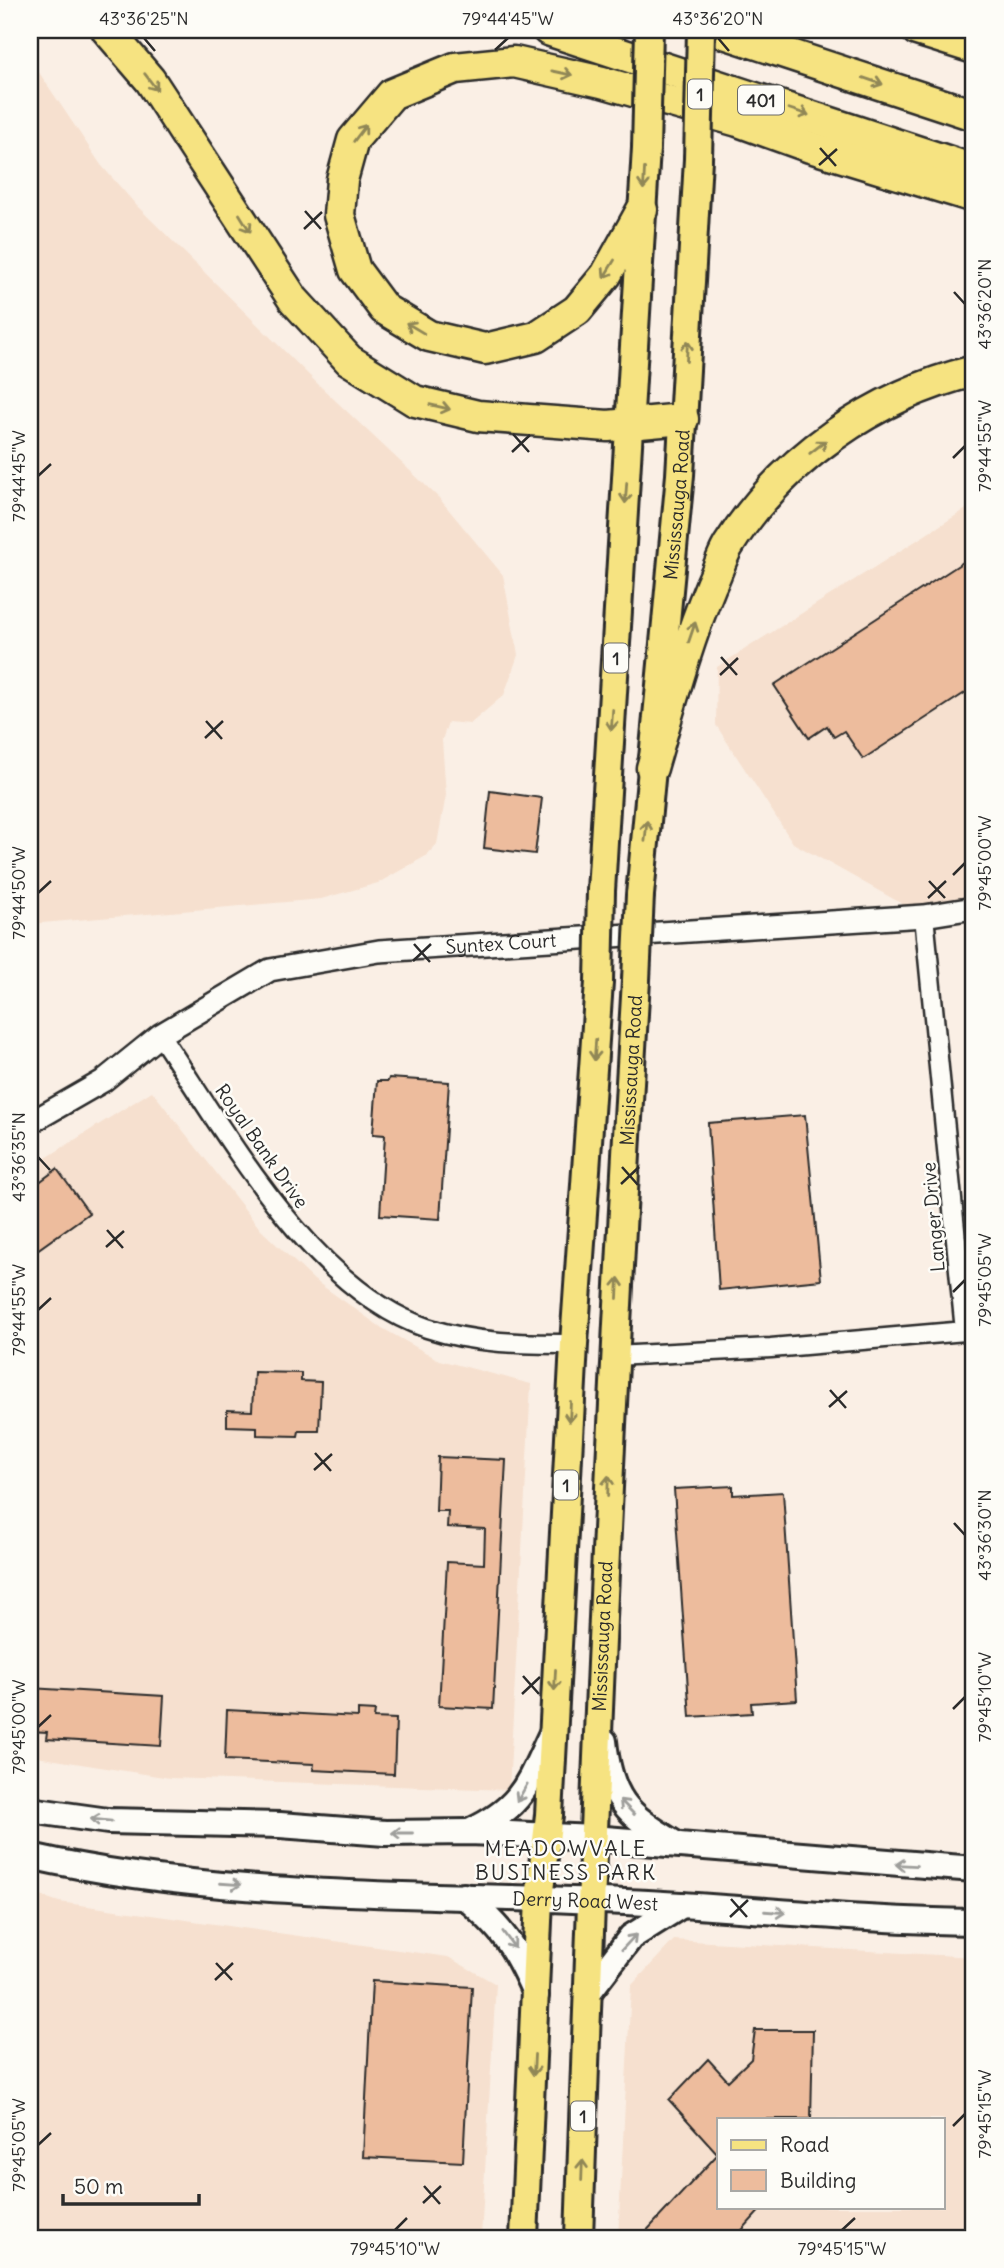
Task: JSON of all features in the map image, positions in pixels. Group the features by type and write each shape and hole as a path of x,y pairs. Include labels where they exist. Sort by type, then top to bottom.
{"highway":[{"path":"107,30 150,80 209,165 293,299 349,360 415,401 465,413 608,426 682,419"},
{"name":"401","path":"548,30 974,170"},
{"path":"715,30 974,115"},
{"path":"917,30 974,48"},
{"path":"642,210 606,275 577,310 536,337 485,349 429,337 384,309 355,270 340,215 342,180 353,140 392,94 455,68 514,62 602,82 738,121 810,147 974,197"},
{"path":"652,768 693,629 727,547 769,491 818,446 878,407 947,378 974,371"}],"main road":[{"name":"Mississauga Road","path":"524,2238 537,1997 539,1899 547,1838 574,1344 598,982 601,891 646,148 649,30"},
{"name":"Mississauga Road","path":"579,2238 614,1356 640,895 682,419 698,159 701,30"},
{"path":"599,1706 606,1762 620,1802 648,1827 681,1847"},
{"path":"470,1832 500,1818 520,1799 552,1733"},
{"path":"30,1810 108,1821 280,1825 385,1833 470,1832 547,1838 593,1838 974,1869"},
{"name":"Derry Road West","path":"30,1856 163,1880 357,1894 593,1900 891,1921 974,1922"},
{"path":"464,1896 494,1922 514,1946 537,1997"},
{"path":"587,1993 631,1937 682,1905"}],"street":[{"name":"Syntex Court","path":"30,1123 103,1081 160,1035 270,970 379,951 924,916 974,908"},
{"name":"Langer Drive","path":"614,1356 771,1348 965,1331 924,916"},
{"name":"Royal Bank Drive","path":"160,1035 281,1213 334,1269 371,1298 425,1328 454,1335 505,1344 574,1344"}],"shaded area":[{"path":"30,59 101,165 137,206 321,387 439,498 503,575 518,655 504,695 470,724 448,722 442,740 446,795 437,844 426,856 378,883 321,899 30,924"},
{"path":"974,504 974,908 924,916 793,843 716,725 717,667"},
{"path":"969,951 974,951 974,1185"},
{"path":"152,1091 261,1230 314,1280 382,1328 439,1360 531,1384 509,1790 170,1778 30,1756 30,1164 46,1158"},
{"path":"974,1205 974,1346 965,1331"},
{"path":"30,1892 59,1902 448,1957 496,1984 481,2238 30,2238"},
{"path":"674,1940 974,1957 974,2238 618,2238 631,1986"}],"building":[{"path":"974,555 974,687 863,759 844,731 834,737 827,726 809,738 774,685"},
{"path":"490,791 542,798 535,854 484,848"},
{"path":"389,1078 449,1082 440,1219 380,1215 385,1135 373,1134 377,1081 388,1081"},
{"path":"805,1115 821,1280 719,1290 708,1123"},
{"path":"57,1169 89,1213 30,1255 30,1189"},
{"path":"254,1372 301,1373 301,1381 321,1382 319,1431 299,1431 298,1436 257,1435 257,1427 227,1426 227,1410 252,1411"},
{"path":"438,1457 506,1460 493,1709 439,1706 447,1562 484,1564 485,1529 447,1527 448,1511 436,1511"},
{"path":"733,1486 733,1495 783,1492 797,1700 751,1703 752,1713 690,1717 674,1489"},
{"path":"30,1688 164,1696 161,1746 46,1739 47,1732 30,1731"},
{"path":"227,1710 358,1717 358,1710 375,1711 374,1718 396,1719 394,1774 313,1770 314,1764 225,1760"},
{"path":"372,1981 472,1987 463,2162 363,2157"},
{"path":"755,2030 813,2030 811,2118 717,2118 717,2153 669,2100 708,2059 728,2081 751,2059"},
{"path":"717,2155 717,2208 762,2208 735,2238 640,2238"}],"district":[{"name":"MEADOWVALE BUSINESS PARK","path":"566,1860"}]}
